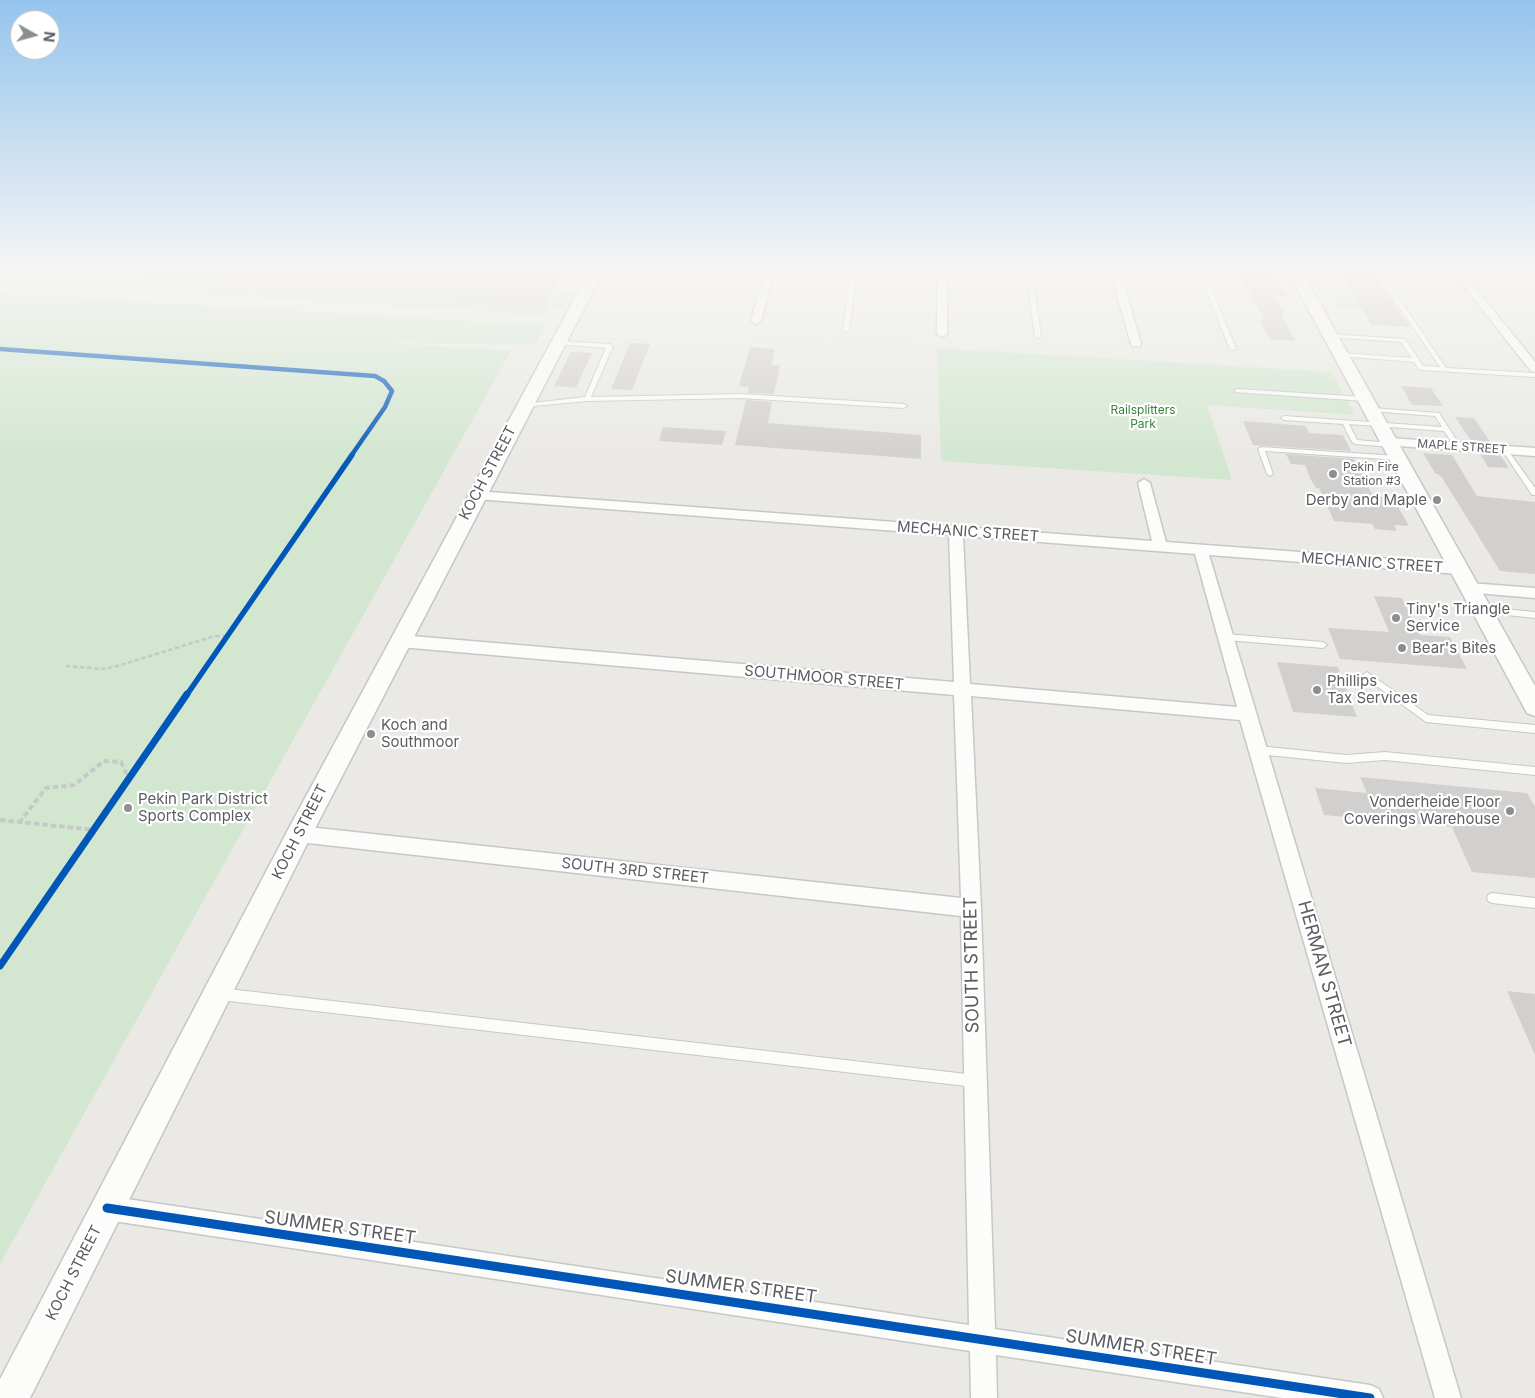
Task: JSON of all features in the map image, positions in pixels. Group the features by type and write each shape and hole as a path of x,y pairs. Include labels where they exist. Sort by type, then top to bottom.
{"street":[{"name":"KOCH STREET","path":"10,1398 299,834 476,495 562,335"},
{"path":"1134,335 1136,344"},
{"path":"1330,335 1482,610 1528,681 1535,707"},
{"path":"1508,335 1535,369"},
{"name":"MAPLE STREET","path":"1392,448 1458,447 1535,452"},
{"path":"1144,483 1160,546"},
{"name":"MECHANIC STREET","path":"476,495 1459,569"},
{"name":"SOUTH STREET","path":"956,531 971,908 984,1398"},
{"name":"HERMAN STREET","path":"1201,550 1247,714 1448,1398"},
{"path":"1470,588 1535,594"},
{"name":"SOUTHMOOR STREET","path":"400,641 1247,714"},
{"name":"SOUTH 3RD STREET","path":"299,834 971,908"},
{"name":"SUMMER STREET","path":"107,1208 1370,1398"}],"lane":[{"path":"1227,335 1233,350"},
{"path":"1334,335 1403,340 1421,368 1535,375"},
{"path":"1421,335 1444,369"},
{"path":"558,343 610,346 587,399"},
{"path":"1341,355 1416,360"},
{"path":"1237,391 1372,411 1446,429"},
{"path":"524,406 587,399 741,396 904,406"},
{"path":"1284,418 1345,422 1372,411 1437,414 1458,447"},
{"path":"1345,422 1355,442 1392,448"},
{"path":"1270,474 1260,449 1392,448"},
{"path":"1505,450 1535,493"},
{"path":"1482,610 1535,615"},
{"path":"1226,637 1323,645"},
{"path":"1367,674 1426,718 1535,729"},
{"path":"1258,750 1346,759 1385,756 1535,771"},
{"path":"1492,898 1535,903"},
{"path":"217,994 975,1081"}],"path":[{"path":"222,644 233,628"},
{"path":"66,666 102,669 114,667 215,636 236,637"},
{"path":"19,823 46,788 76,784 96,765 104,761 120,762 126,773 133,773"},
{"path":"127,781 138,765"},
{"path":"0,820 94,830"},
{"path":"88,838 99,822"}],"green space":[{"name":"Pekin Park District Sports Complex","path":"0,335 540,335 535,345 374,342 511,351 0,1264"},
{"name":"Railsplitters Park","path":"937,348 1332,372 1355,415 1207,405 1232,480 941,461"}],"building":[{"path":"1268,335 1293,335 1296,341 1270,340"},
{"path":"630,343 650,344 632,390 611,389"},
{"path":"750,347 775,349 771,365 780,365 774,394 748,393 749,387 739,386"},
{"path":"571,352 592,353 576,388 554,386"},
{"path":"1401,386 1431,388 1443,406 1412,405"},
{"path":"746,400 772,402 768,423 921,435 921,459 735,445"},
{"path":"1455,417 1474,418 1491,443 1472,442"},
{"path":"1243,421 1306,426 1309,433 1343,435 1351,451 1253,445"},
{"path":"663,427 726,431 722,445 659,441"},
{"path":"1423,453 1452,455 1477,496 1535,502 1535,574 1500,571 1441,476 1435,473"},
{"path":"1286,454 1354,459 1373,496 1393,498 1409,526 1394,525 1397,531 1375,529 1372,524 1334,521 1319,488 1316,488 1311,480 1305,465 1291,464"},
{"path":"1480,454 1500,455 1509,468 1488,467"},
{"path":"1374,596 1402,598 1420,635 1450,637 1467,669 1340,659 1328,628 1389,632"},
{"path":"1277,662 1338,667 1357,717 1293,712"},
{"path":"1360,777 1527,793 1535,807 1535,878 1472,872 1452,827 1324,815 1315,788 1367,793"},
{"path":"1507,991 1535,994 1535,1055"}],"railway":[{"path":"755,335 1535,382"}],"cycle path":[{"path":"0,349 367,374 381,379 392,391 385,407 0,966"},
{"path":"107,1208 1370,1398"}],"place":[{"name":"Pekin Fire Station #3","path":"1333,474"},
{"name":"Derby and Maple","path":"1437,500"},
{"name":"Tiny's Triangle Service","path":"1396,618"},
{"name":"Bear's Bites","path":"1402,648"},
{"name":"Phillips Tax Services","path":"1317,690"},
{"name":"Koch and Southmoor","path":"371,734"},
{"name":"Pekin Park District Sports Complex","path":"128,808"},
{"name":"Vonderheide Floor Coverings Warehouse","path":"1510,811"}]}
